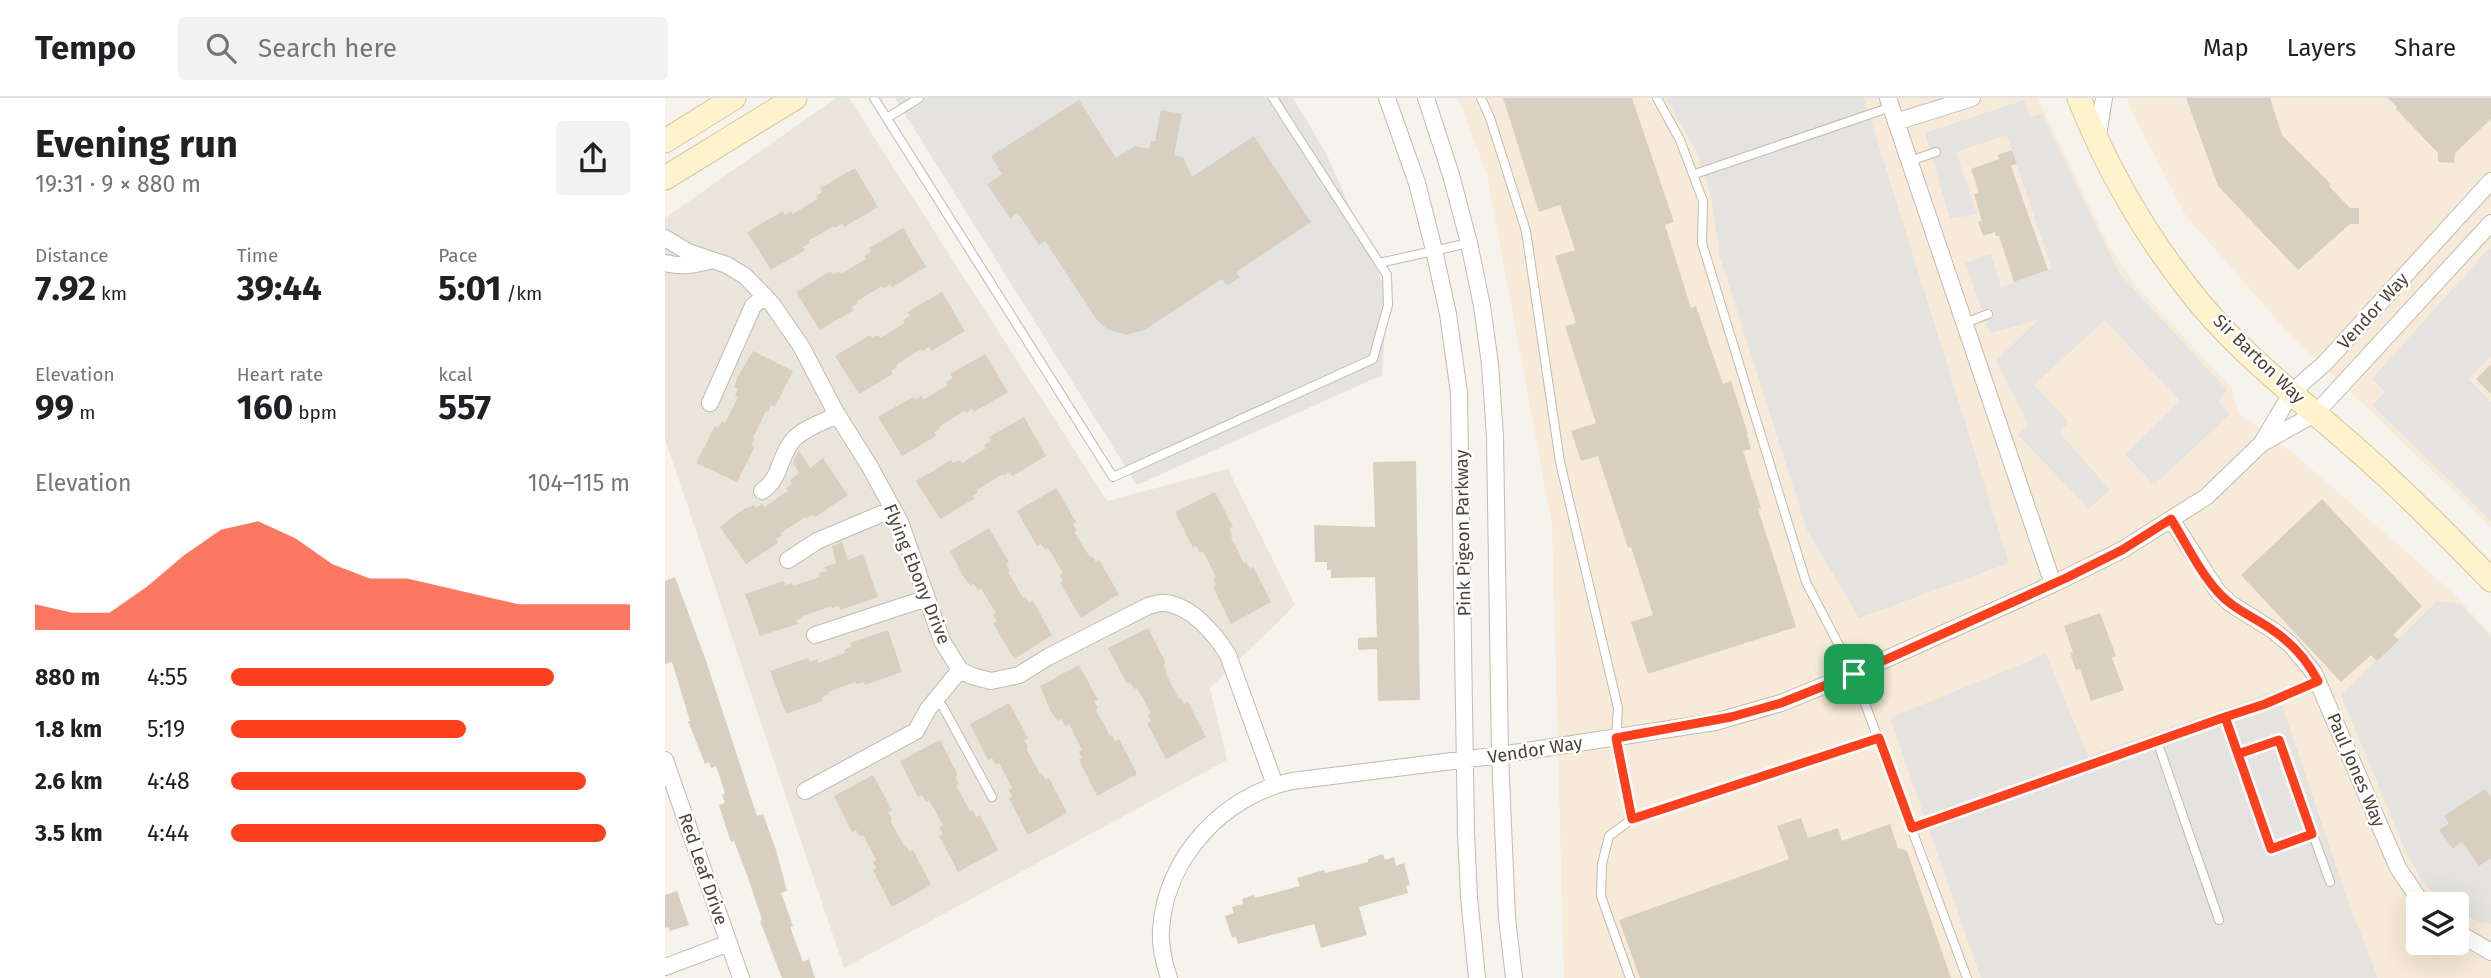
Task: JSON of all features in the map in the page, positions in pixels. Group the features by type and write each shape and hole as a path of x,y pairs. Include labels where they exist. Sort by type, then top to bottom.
{"main road":[{"path":"665,141 734,98"},
{"path":"665,178 795,98"},
{"name":"Sir Barton Way","path":"2079,98 2097,143 2139,221 2187,288 2242,348 2365,456 2491,580"}],"street":[{"name":"Pink Pigeon Parkway","path":"1387,98 1417,183 1434,250 1448,314 1459,393 1469,897 1477,978"},
{"name":"Pink Pigeon Parkway","path":"1426,98 1469,243 1490,364 1494,425 1500,755 1507,918 1514,978"},
{"path":"1972,98 1892,109 2053,584"},
{"path":"2097,143 2103,98"},
{"name":"Vendor Way","path":"2261,444 2291,392 2325,363 2491,181"},
{"name":"Vendor Way","path":"1169,978 1163,957 1161,930 1167,898 1182,862 1211,824 1252,795 1275,785 1616,738 1731,717 1781,703 1854,674 2053,584 2122,550 2206,497 2261,444 2316,414 2491,223"},
{"name":"Flying Ebony Drive","path":"665,239 709,261 727,265 745,276 765,296 801,346 837,415 900,522 942,641 960,670"},
{"name":"Flying Ebony Drive","path":"665,263 683,266 709,261"},
{"path":"710,403 753,306 765,296"},
{"path":"761,491 776,477 791,442 797,436 837,415"},
{"path":"788,560 817,541 893,509"},
{"name":"Paul Jones Way","path":"2171,519 2218,592 2231,604 2274,631 2305,660 2318,681 2398,868 2414,892"},
{"path":"815,635 927,598"},
{"path":"805,791 916,730 960,670 972,677 991,681 1012,677 1148,606 1164,603 1199,619 1216,636 1229,655 1275,785"},
{"name":"Red Leaf Drive","path":"665,760 741,978"},
{"path":"2469,939 2491,952"},
{"path":"665,967 729,943"}],"lane":[{"path":"874,98 1113,477 1373,359 1388,305 1387,275 1273,98"},
{"path":"887,118 919,98"},
{"path":"1481,98 1527,231 1560,461 1618,708 1616,738 1632,819"},
{"path":"1657,98 1695,174 1703,201 1702,243 1806,582 1854,674 1967,978"},
{"path":"1695,174 1892,109"},
{"path":"1910,161 1936,152"},
{"path":"1379,263 1469,243"},
{"path":"1965,323 1989,314"},
{"path":"1912,828 2265,704 2318,681"},
{"path":"936,700 943,707 992,797"},
{"path":"2225,717 2271,849 2312,834"},
{"path":"1630,978 1601,896 1602,864 1609,836 1632,819 1879,738"},
{"path":"2238,754 2279,740 2330,882"},
{"path":"2157,741 2219,920"}],"shaded area":[{"path":"836,98 849,98 1107,501 1228,469 1295,605 1210,688 1227,760 844,968 665,439 665,218"},
{"path":"895,98 1293,98 1326,153 1387,292 1382,375 1137,485"},
{"path":"1458,98 2038,98 2106,240 2131,280 2232,389 2239,413 2299,458 2451,591 2491,633 2491,978 1564,978 1552,525 1487,175"},
{"path":"1666,98 1864,98 2009,563 1859,618 1807,530 1720,257 1710,191 1697,152"},
{"path":"2127,98 2491,98 2491,527 2285,329 2186,216"},
{"path":"2024,100 2030,117 2042,114 2119,273 2227,390 2218,402 2230,414 2154,485 2125,454 2180,401 2105,320 2034,385 2069,422 2059,432 2110,490 2089,509 2018,435 2028,424 1996,361 2038,320 1990,333 1965,263 1991,254 2001,287 2052,269 2007,135 1956,152 1977,214 1950,219 1925,133"},
{"path":"2489,248 2491,356 2468,379 2491,402 2491,521 2372,405 2385,392 2372,379"},
{"path":"2437,601 2460,604 2491,637 2491,924 2469,918 2469,892 2433,892 2423,882 2406,852 2341,695"},
{"path":"2046,654 2088,756 2277,690 2347,898 2378,978 1981,978 1890,718"}],"building":[{"path":"1503,98 1632,98 1674,222 1665,225 1691,308 1696,306 1723,384 1731,381 1748,434 1751,449 1743,451 1761,508 1758,509 1796,627 1648,674 1631,622 1653,615 1598,456 1581,461 1571,431 1596,423 1565,326 1576,323 1555,256 1575,250 1560,205 1539,212"},
{"path":"2186,98 2270,98 2282,135 2331,184 2329,186 2350,208 2359,208 2359,224 2350,224 2298,270 2218,186"},
{"path":"2388,98 2491,98 2491,119 2455,153 2454,163 2438,162 2438,153"},
{"path":"1079,100 1116,158 1135,146 1149,149 1151,141 1155,141 1161,110 1182,114 1174,155 1183,157 1192,177 1254,136 1311,222 1236,272 1240,277 1227,286 1222,279 1144,330 1126,335 1107,329 1097,320 1045,241 1039,245 1018,213 1010,218 987,184 1002,174 991,156"},
{"path":"2012,150 2017,164 2011,166 2048,270 2014,282 1999,236 1996,236 1995,232 1983,236 1978,222 1982,221 1974,194 1979,193 1971,169 1999,159 1998,155"},
{"path":"855,168 878,207 844,227 842,224 835,228 834,226 808,241 810,243 803,247 805,250 771,270 747,232 783,211 785,215 791,211 793,214 817,199 816,196 822,192 820,188"},
{"path":"903,228 926,267 892,287 890,284 884,288 882,286 857,301 852,307 854,310 820,330 796,292 831,271 833,275 839,271 841,274 866,259 864,256 871,252 869,248"},
{"path":"942,292 965,331 931,351 929,347 923,351 921,349 896,365 891,371 893,374 859,394 835,356 870,335 872,338 878,335 880,338 905,323 903,320 910,316 907,312"},
{"path":"753,351 793,371 775,407 771,405 768,412 766,411 753,438 755,439 751,445 755,447 737,482 696,463 715,426 718,428 722,421 725,423 738,397 735,396 738,389 734,387 738,376"},
{"path":"985,354 1008,392 974,412 972,409 966,413 964,411 939,427 940,429 934,432 936,436 902,456 878,417 913,397 915,400 921,396 923,400 948,385 946,382 953,378 950,374"},
{"path":"2491,364 2491,394 2476,379"},
{"path":"1024,417 1046,456 1012,476 1010,472 1004,476 1003,474 977,490 972,496 974,499 940,519 916,481 951,460 953,463 960,460 962,463 986,448 984,445 991,441 989,437"},
{"path":"799,450 810,468 823,458 848,495 815,517 813,514 806,517 781,533 776,539 778,543 746,564 720,527 742,510 754,505 756,508 762,504 764,507 788,491 786,488 792,484 790,480 799,473 793,462"},
{"path":"1416,461 1420,700 1378,701 1377,649 1358,650 1358,638 1377,637 1375,577 1331,578 1327,562 1315,562 1314,525 1375,527 1373,462"},
{"path":"1056,488 1076,522 1073,524 1077,531 1074,532 1090,557 1096,562 1099,560 1119,594 1081,618 1060,583 1063,581 1060,575 1063,573 1048,548 1045,550 1041,544 1037,546 1017,511"},
{"path":"1215,492 1233,527 1229,529 1233,536 1231,537 1244,563 1246,562 1250,569 1253,567 1271,602 1231,624 1213,587 1216,585 1213,579 1216,577 1203,551 1200,553 1196,546 1193,548 1175,512"},
{"path":"2322,499 2422,606 2393,635 2399,640 2377,661 2371,655 2341,682 2241,575"},
{"path":"989,528 1009,562 1006,564 1010,571 1008,572 1023,598 1025,596 1029,603 1033,601 1052,635 1014,659 993,623 997,621 993,615 996,613 981,589 978,590 974,584 971,586 963,576 950,551"},
{"path":"842,542 848,560 863,554 878,597 840,610 839,606 831,606 803,616 796,620 798,624 760,636 745,594 784,581 785,585 792,583 793,586 820,577 819,573 827,571 825,567 836,563 832,546"},
{"path":"675,577 757,816 763,814 776,850 787,891 781,893 793,926 790,927 803,962 809,959 815,978 782,978 760,921 762,920 747,875 734,841 731,842 719,805 725,803 722,795 725,793 716,766 711,768 709,762 705,764 688,721 672,662 665,664 665,581"},
{"path":"2100,613 2116,656 2112,658 2124,690 2091,701 2080,669 2076,670 2064,626"},
{"path":"1148,628 1166,663 1163,665 1167,671 1165,672 1179,699 1181,698 1184,704 1188,702 1206,737 1166,759 1147,723 1151,721 1148,715 1151,713 1137,688 1134,689 1130,682 1127,684 1108,648"},
{"path":"888,630 902,672 865,685 864,682 856,682 828,692 829,694 822,697 823,701 786,714 770,671 808,658 810,662 817,659 818,663 845,653 844,650 851,647 850,643"},
{"path":"1079,665 1098,700 1094,701 1098,708 1096,710 1110,736 1112,735 1115,741 1119,739 1137,774 1097,796 1079,760 1082,758 1079,752 1082,750 1069,724 1065,726 1062,719 1058,721 1051,712 1040,686"},
{"path":"1009,703 1028,738 1024,740 1028,747 1026,748 1040,774 1042,773 1046,780 1049,778 1067,813 1028,835 1009,798 1012,797 1009,790 1012,788 999,763 996,765 992,758 988,760 970,724"},
{"path":"940,740 958,775 955,777 959,784 956,785 970,811 973,810 976,817 980,815 998,850 958,872 939,836 943,834 939,827 943,825 929,800 926,802 922,795 918,797 900,761"},
{"path":"873,775 892,810 888,812 892,819 890,820 904,846 906,845 910,852 913,850 931,885 892,907 873,870 876,868 873,862 876,860 863,835 860,837 856,830 852,832 834,796"},
{"path":"2485,789 2491,797 2491,858 2479,866 2462,842 2453,849 2439,830 2449,823 2444,816"},
{"path":"1801,818 1808,838 1838,828 1842,841 1890,824 1898,848 1907,851 1951,978 1640,978 1619,920 1789,859 1777,826"},
{"path":"1383,854 1385,860 1394,857 1396,866 1404,863 1410,885 1406,886 1408,893 1359,907 1367,935 1321,948 1314,924 1238,944 1236,937 1232,938 1225,916 1234,913 1232,907 1243,904 1242,899 1300,886 1297,878 1368,862 1368,859"},
{"path":"677,891 689,925 670,931 668,927 665,928 665,895"}],"route":[{"path":"1854,674 1781,703 1715,722 1616,738 1632,819 1879,738 1912,828 2225,717 2238,754 2279,740 2312,834 2271,849 2225,717 2265,704 2318,681 2305,660 2291,645 2218,592 2200,568 2171,519 2122,550 2066,578 1854,674"}]}
